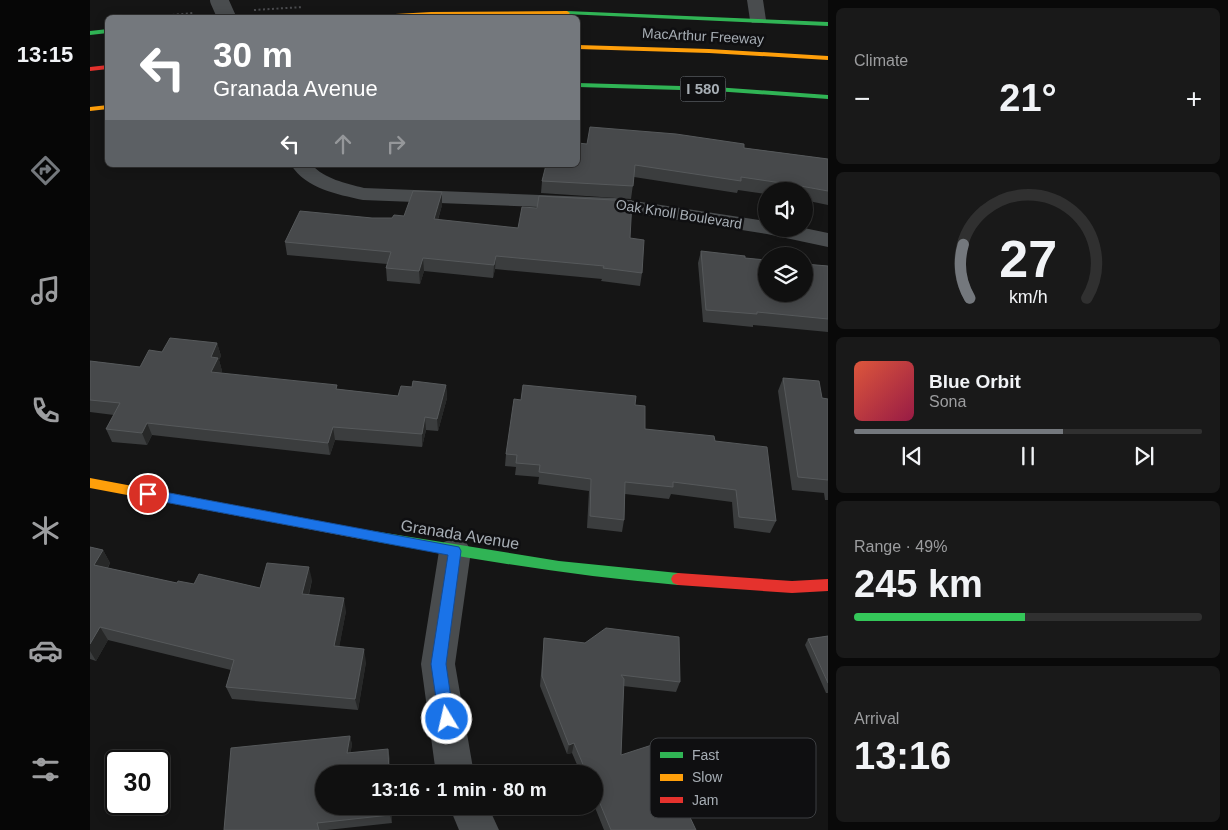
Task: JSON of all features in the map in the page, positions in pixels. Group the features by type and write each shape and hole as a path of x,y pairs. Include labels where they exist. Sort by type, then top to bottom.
{"main road":[{"path":"405,15 578,13 828,24"},
{"path":"90,33 105,31"},
{"name":"MacArthur Freeway","path":"580,47 709,51 828,58"},
{"path":"90,69 105,67"},
{"name":"I 580","path":"580,85 714,89 828,97"},
{"path":"90,109 105,107"},
{"name":"Granada Avenue","path":"90,483 455,551 626,576 792,587 828,585"}],"street":[{"path":"219,0 226,15"},
{"path":"755,0 758,20"},
{"name":"Oak Knoll Boulevard","path":"303,167 312,177 332,186 363,194 615,204 758,227"},
{"path":"813,237 828,240"},
{"path":"454,765 438,664 455,551"},
{"path":"472,815 479,830"}],"path":[{"path":"174,15 196,13"}],"building":[{"path":"590,127 676,134 744,144 744,148 828,159 828,191 813,188 813,182 775,182 741,177 741,181 635,165 633,186 542,181 546,167 580,167 580,143 587,144"},
{"path":"413,191 442,192 434,219 518,228 522,207 537,208 539,196 632,201 630,238 644,240 642,273 603,268 604,266 496,256 494,265 423,258 419,271 386,268 391,252 285,242 300,211 372,218 392,218 394,215 404,216"},
{"path":"701,251 758,259 758,302 813,302 813,265 828,266 828,319 757,312 757,314 706,310"},
{"path":"170,338 217,343 211,357 218,358 211,372 337,385 336,389 398,396 401,386 412,387 413,381 446,385 437,419 425,417 422,434 333,427 328,443 147,423 142,433 106,429 120,403 90,400 90,361 140,367 149,350 162,352"},
{"path":"783,378 819,381 822,398 828,399 828,480 798,477"},
{"path":"523,385 636,396 635,405 645,406 645,429 714,436 715,441 767,447 776,521 739,517 736,490 673,482 673,487 625,482 624,520 590,516 591,479 539,472 540,465 516,463 517,455 506,454 514,399 521,400"},
{"path":"90,547 103,550 94,565 177,583 178,581 194,584 199,574 260,588 267,563 309,567 302,594 344,598 334,646 364,649 355,699 226,687 234,660 100,627 90,644"},
{"path":"606,628 679,637 680,682 621,675 624,679 621,755 650,746 650,818 690,818 696,830 611,830 603,811 603,765 583,765 574,743 569,745 542,676 544,638 585,643"},
{"path":"828,636 828,683 808,639"},
{"path":"350,736 347,753 388,749 389,765 315,765 315,815 390,815 317,823 319,830 224,830 231,748"}],"traffic: fast":[{"path":"567,13 828,24"},
{"path":"90,33 105,31"},
{"path":"580,85 715,89 828,97"},
{"path":"361,534 559,567 678,579"}],"traffic: slow":[{"path":"405,15 567,13"},
{"path":"580,47 709,51 828,58"},
{"path":"90,109 105,107"},
{"path":"90,483 361,534"}],"traffic: jam":[{"path":"90,69 105,67"},
{"path":"678,579 792,587 828,585"}],"route":[{"path":"148,494 455,551 438,664 447,719"}]}
